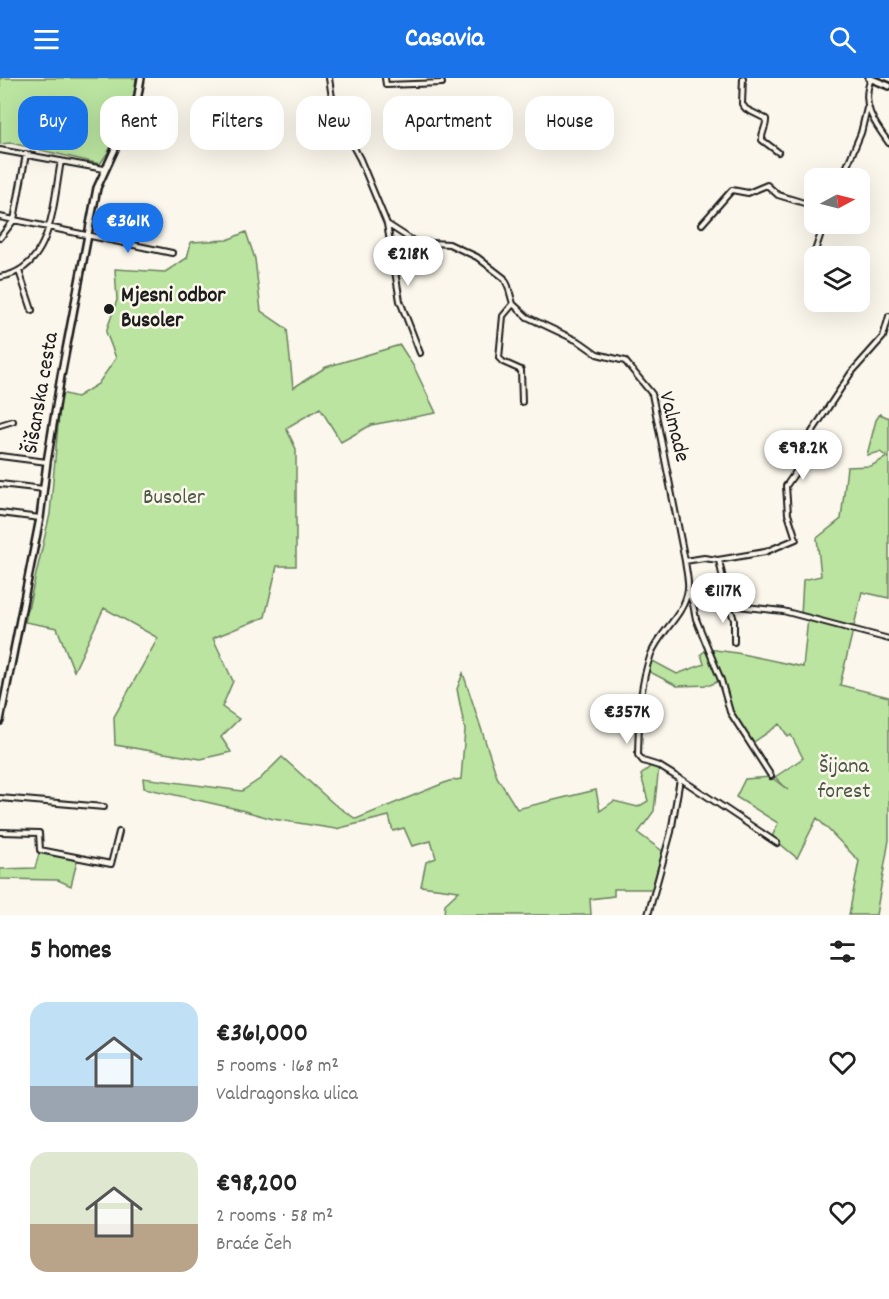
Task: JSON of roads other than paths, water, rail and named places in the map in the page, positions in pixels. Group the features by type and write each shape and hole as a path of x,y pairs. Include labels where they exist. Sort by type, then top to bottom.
{"main road":[{"name":"Šišanska cesta","path":"0,721 40,518 61,376 97,188 133,111 141,78"},
{"path":"870,78 889,86"}],"street":[{"path":"329,78 334,111 360,159 387,224 400,301 420,353"},
{"path":"385,78 386,85 442,83"},
{"path":"743,78 742,104 746,109 766,119 762,140 778,152"},
{"path":"846,168 861,133 867,108 870,78"},
{"path":"867,108 889,143"},
{"path":"0,150 104,170"},
{"path":"0,238 14,220 26,154"},
{"path":"0,277 19,270 41,249 48,227 61,161"},
{"path":"702,224 732,190 748,193 767,185 778,195 804,203"},
{"path":"0,217 172,253"},
{"path":"387,224 415,242 449,244 477,257 504,278 513,304 503,316 499,358 521,370 522,402"},
{"path":"19,270 32,310"},
{"name":"Valmade","path":"513,304 527,318 580,342 592,352 625,361 652,394 685,561 688,590 696,619 721,680 730,712 771,776"},
{"path":"685,561 704,558 718,560 765,552 796,539 788,514 786,486 795,473 812,432 831,400 883,337 889,316"},
{"path":"883,337 889,340"},
{"path":"0,425 14,421"},
{"path":"0,456 47,462"},
{"path":"0,484 44,489"},
{"path":"0,513 40,518"},
{"path":"718,560 734,620 734,642"},
{"path":"688,590 681,610 652,651 644,678 639,716 638,755 644,761 659,766 680,779 777,843"},
{"path":"728,603 783,611 889,639"},
{"path":"648,915 671,832 680,779"},
{"path":"0,798 104,807"},
{"path":"0,832 39,833 40,850 111,864 119,832"}],"place":[{"name":"Mjesni odbor Busoler","path":"109,309"}],"park label":[{"name":"Busoler","path":"174,498"},
{"name":"Šijana forest","path":"844,780"}]}
